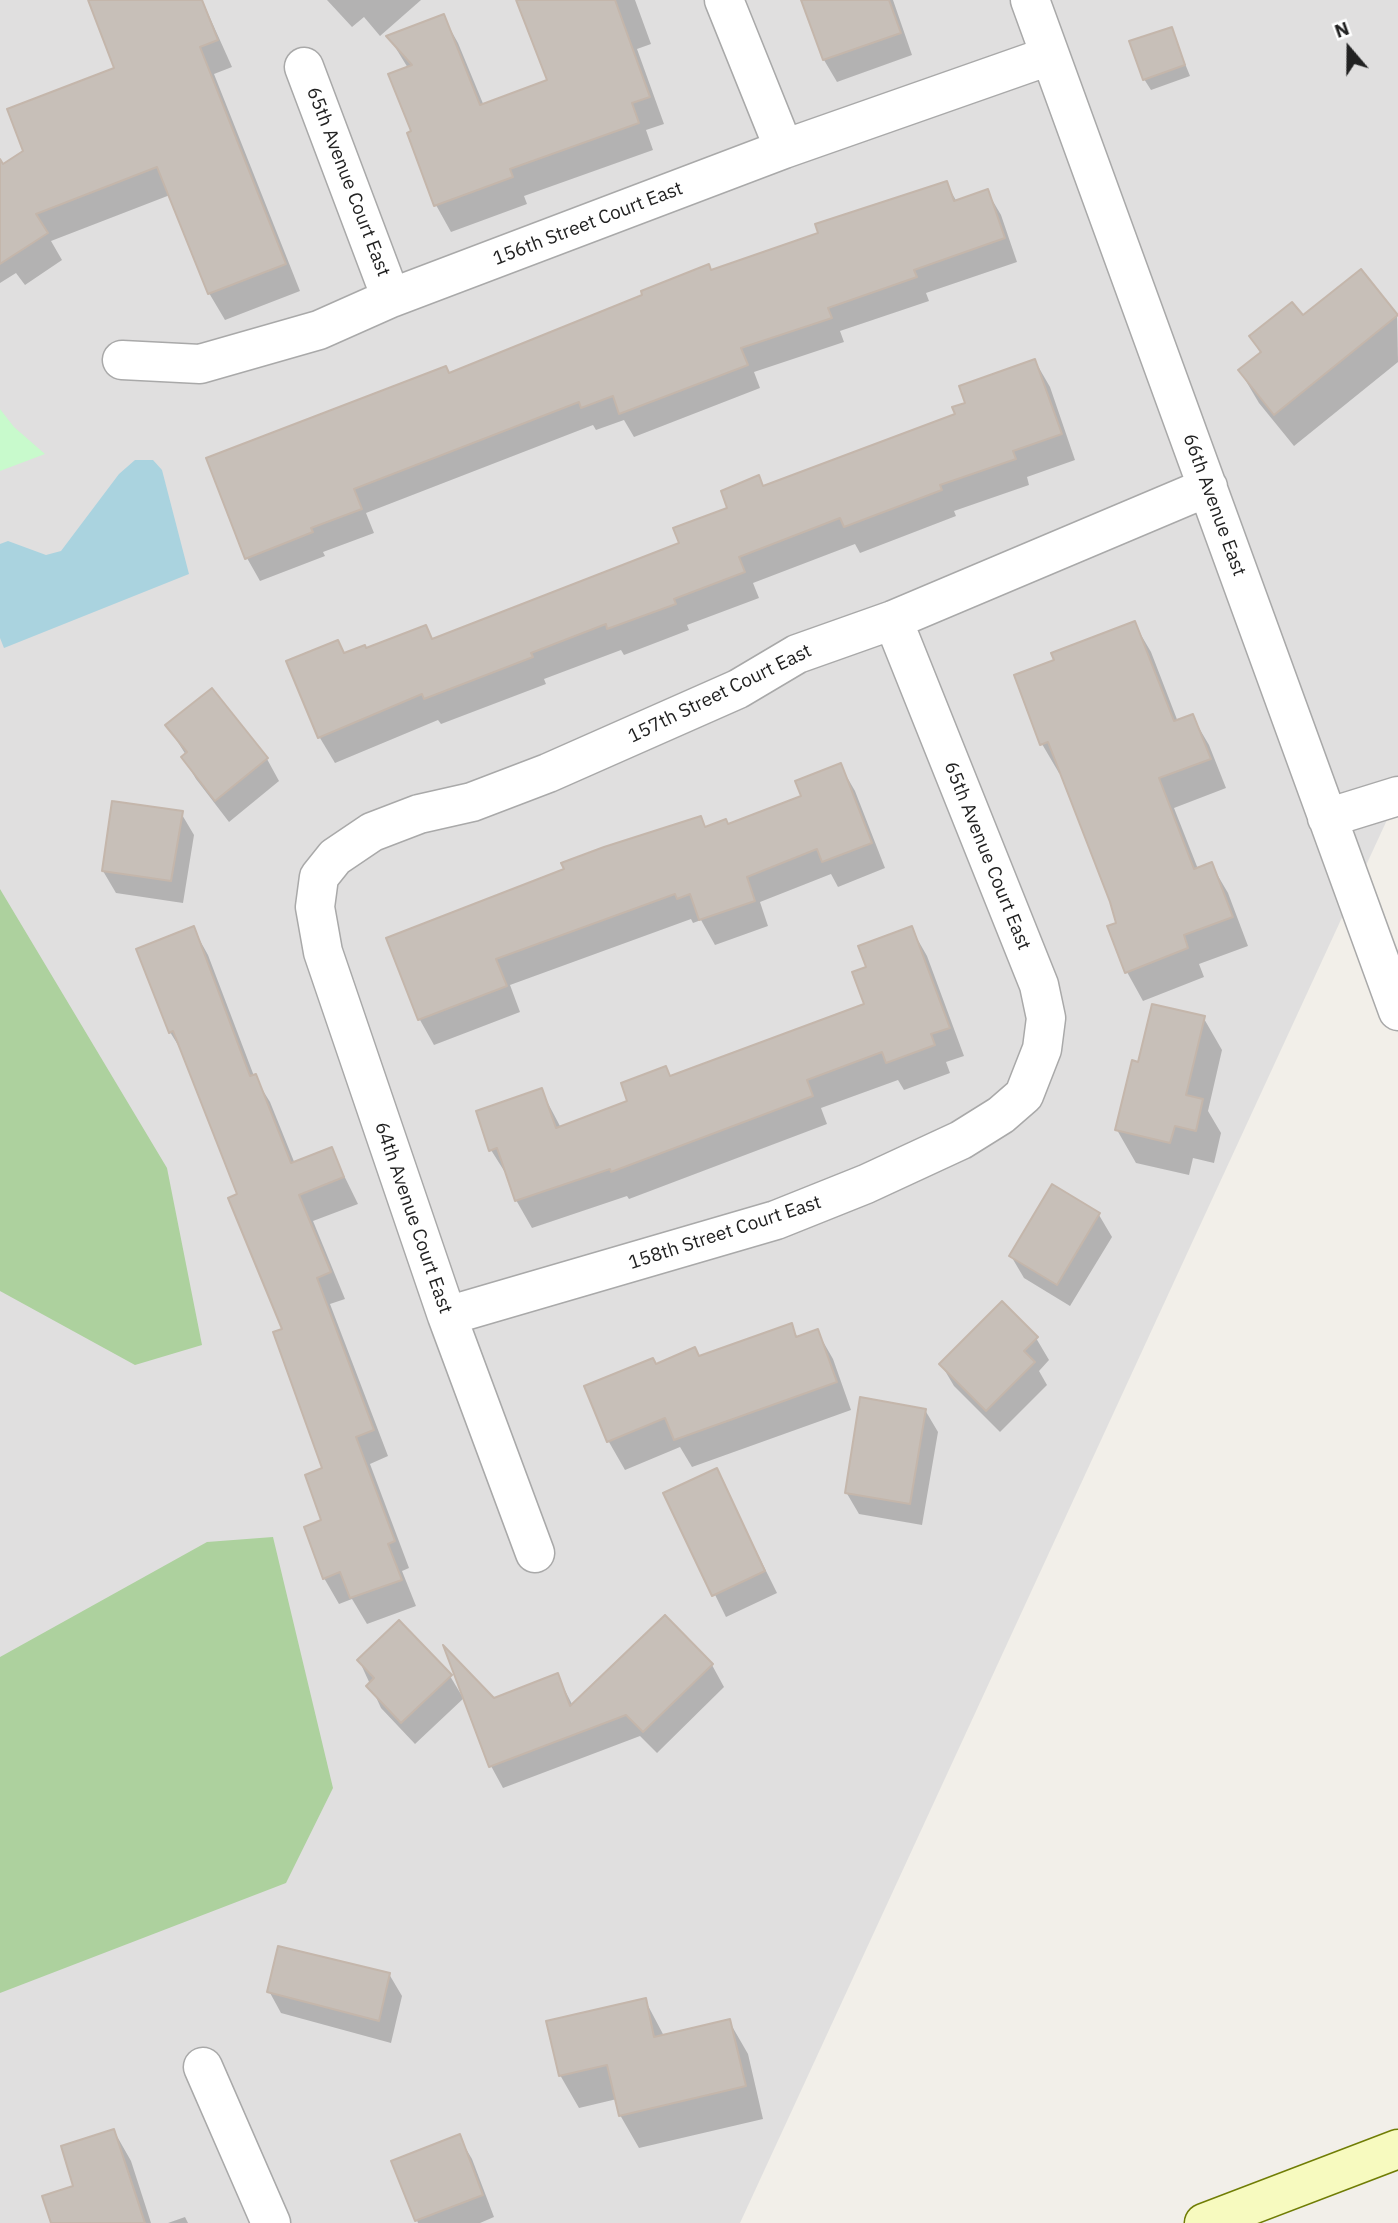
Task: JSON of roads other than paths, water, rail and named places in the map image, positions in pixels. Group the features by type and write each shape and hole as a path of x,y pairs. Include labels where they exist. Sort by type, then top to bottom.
{"main road":[{"path":"1204,2223 1398,2149"}],"street":[{"path":"724,0 785,149"},
{"name":"66th Avenue East","path":"1030,0 1398,1011"},
{"name":"156th Street Court East","path":"122,360 200,364 318,330 391,298 785,149 1049,56"},
{"name":"65th Avenue Court East","path":"304,66 391,298"},
{"name":"157th Street Court East","path":"319,877 335,856 372,832 419,814 472,802 548,773 738,689 797,654 893,620 1208,487"},
{"name":"65th Avenue Court East","path":"893,620 1039,985 1046,1018 1042,1049 1024,1095"},
{"path":"1327,818 1398,796"},
{"name":"64th Avenue Court East","path":"319,877 315,907 323,952 447,1316 535,1553"},
{"name":"158th Street Court East","path":"447,1316 776,1220 961,1140 1001,1115 1024,1095"},
{"path":"203,2067 271,2223"}],"water":[{"path":"135,460 153,460 162,470 189,574 4,648 0,638 0,544 8,541 46,555 61,551 119,474"}]}
